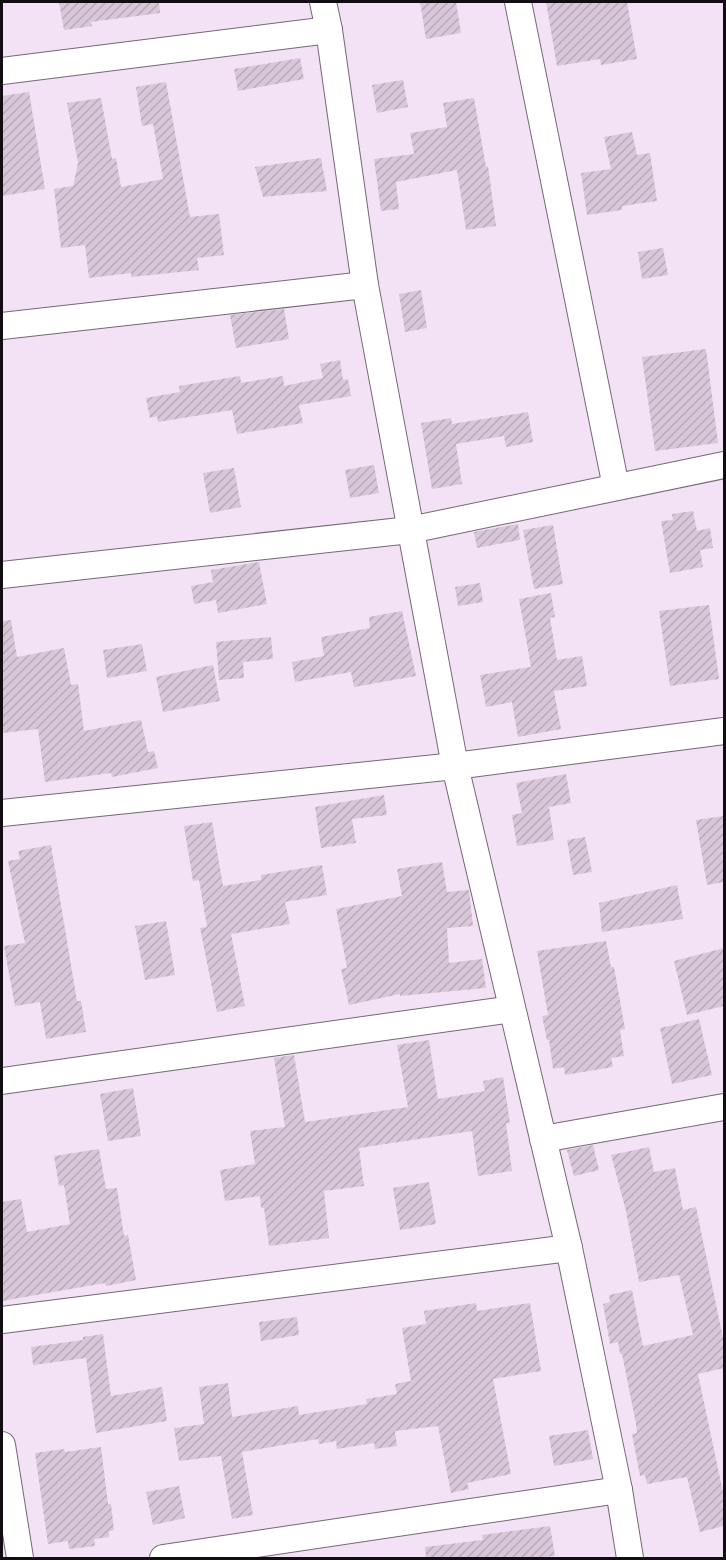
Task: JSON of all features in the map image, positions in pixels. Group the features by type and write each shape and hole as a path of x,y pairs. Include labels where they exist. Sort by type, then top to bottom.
{"street":[{"path":"323,2 329,30 365,285 455,766 569,1248 619,1490 630,1558"},
{"path":"518,2 616,487"},
{"path":"2,71 329,30"},
{"path":"2,326 365,285"},
{"path":"2,575 410,530 724,465"},
{"path":"2,813 455,766 724,731"},
{"path":"2,1081 512,1009"},
{"path":"543,1139 724,1107"},
{"path":"2,1320 569,1248"},
{"path":"2,1445 20,1558"},
{"path":"163,1558 619,1490"}],"building":[{"path":"59,2 159,2 160,13 91,22 92,26 64,30"},
{"path":"420,2 456,2 461,33 426,39"},
{"path":"546,2 627,2 637,59 601,65 600,59 557,66"},
{"path":"300,58 304,79 238,91 234,69"},
{"path":"403,80 408,107 377,113 372,85"},
{"path":"166,82 190,217 219,214 224,255 197,258 199,270 131,277 131,273 89,278 85,245 61,248 54,189 73,186 78,163 67,103 101,98 112,159 116,158 121,187 163,179 153,124 142,126 136,87"},
{"path":"29,92 45,189 2,196 2,96"},
{"path":"474,98 486,167 488,166 496,226 466,230 457,170 396,182 399,209 381,211 374,159 414,154 410,133 447,127 443,103"},
{"path":"632,132 637,155 650,153 657,201 622,206 622,210 587,215 581,173 611,169 604,137"},
{"path":"321,158 327,191 263,197 255,167"},
{"path":"663,248 668,275 642,279 638,252"},
{"path":"421,290 427,328 405,332 399,294"},
{"path":"284,309 289,339 236,348 230,315"},
{"path":"706,349 718,443 655,451 642,357"},
{"path":"340,360 343,380 348,379 351,396 299,405 303,423 237,434 232,410 158,422 157,416 150,418 146,398 180,392 179,386 240,376 241,383 283,376 284,386 323,378 320,364"},
{"path":"528,412 533,442 506,447 504,436 456,444 462,484 432,489 421,423 451,418 452,424"},
{"path":"374,465 379,493 350,498 345,470"},
{"path":"234,468 241,507 210,513 203,473"},
{"path":"693,511 697,531 710,528 713,548 700,550 703,567 670,573 661,521 673,520 672,514"},
{"path":"518,524 520,540 477,548 474,532"},
{"path":"553,525 563,584 534,589 523,530"},
{"path":"259,562 267,604 218,613 216,600 194,604 191,586 213,582 211,570"},
{"path":"480,583 483,602 458,606 455,587"},
{"path":"551,593 555,617 550,618 557,660 582,656 587,686 554,691 561,729 518,737 512,702 486,707 480,675 531,667 519,599"},
{"path":"709,605 719,679 670,686 659,611"},
{"path":"402,611 416,676 354,687 351,672 295,682 292,662 324,656 321,637 370,628 369,617"},
{"path":"11,620 17,657 64,648 71,685 78,684 84,731 141,720 148,752 154,751 158,768 112,777 111,773 45,782 38,729 2,733 2,621"},
{"path":"271,637 273,659 243,662 244,678 219,680 216,642"},
{"path":"142,644 147,671 107,678 103,650"},
{"path":"213,665 220,701 163,712 156,677"},
{"path":"566,774 571,803 549,807 554,840 517,846 512,815 522,813 516,783"},
{"path":"384,795 387,815 352,819 356,843 321,848 315,807"},
{"path":"724,816 724,882 707,885 696,820"},
{"path":"212,822 223,886 261,880 261,875 322,865 327,895 285,902 290,924 231,934 245,1006 217,1012 200,928 207,927 199,880 193,881 184,826"},
{"path":"585,837 592,872 573,875 567,840"},
{"path":"51,845 77,1001 81,1001 86,1032 46,1039 40,1002 15,1006 4,946 25,943 8,861 20,859 18,851"},
{"path":"442,862 447,892 469,890 473,926 447,928 449,963 482,959 486,988 400,996 400,994 349,1005 341,969 347,968 336,909 402,896 397,869"},
{"path":"677,885 683,919 602,932 599,903"},
{"path":"166,921 175,975 145,980 135,926"},
{"path":"606,941 611,967 614,967 625,1029 620,1030 624,1056 611,1058 613,1067 565,1075 564,1067 553,1069 549,1040 547,1040 542,1016 548,1015 537,951"},
{"path":"724,948 724,1006 687,1015 674,961"},
{"path":"699,1019 712,1075 672,1084 660,1028"},
{"path":"429,1040 438,1099 485,1091 483,1081 503,1077 510,1123 506,1123 512,1171 478,1176 472,1131 359,1148 364,1186 324,1191 329,1238 269,1246 264,1208 261,1208 260,1196 225,1201 220,1170 255,1164 250,1131 285,1127 274,1058 294,1055 305,1122 408,1107 397,1045"},
{"path":"133,1088 141,1136 108,1141 100,1094"},
{"path":"593,1145 599,1170 574,1176 567,1150"},
{"path":"649,1147 654,1172 675,1168 683,1210 696,1207 724,1343 724,1368 698,1374 724,1497 724,1526 700,1532 687,1477 647,1484 645,1475 640,1476 632,1434 637,1433 636,1424 622,1354 620,1354 618,1342 610,1344 603,1304 610,1302 609,1295 632,1290 643,1346 693,1335 679,1275 639,1282 626,1211 611,1155"},
{"path":"99,1149 106,1189 117,1188 124,1236 128,1235 136,1280 106,1286 105,1283 2,1301 2,1202 21,1199 27,1232 70,1224 64,1185 59,1186 54,1156"},
{"path":"429,1182 436,1224 400,1230 393,1188"},
{"path":"476,1303 477,1311 530,1303 541,1371 493,1379 511,1474 467,1483 469,1489 451,1493 438,1426 395,1431 397,1446 375,1449 374,1443 337,1449 336,1441 319,1444 318,1439 242,1452 253,1515 232,1519 221,1456 179,1461 174,1428 204,1424 199,1387 228,1383 232,1417 298,1406 299,1415 367,1404 366,1399 397,1394 395,1384 411,1381 402,1328 426,1324 424,1311"},
{"path":"297,1317 299,1335 261,1341 259,1322"},
{"path":"103,1334 111,1396 162,1387 167,1421 96,1433 86,1358 33,1365 31,1347 83,1340 83,1337"},
{"path":"588,1430 593,1459 554,1466 549,1436"},
{"path":"101,1447 108,1504 111,1504 114,1530 109,1531 109,1537 94,1539 95,1546 69,1549 68,1541 48,1544 35,1453"},
{"path":"179,1486 185,1518 153,1525 146,1492"},
{"path":"550,1526 555,1556 426,1558 425,1547 483,1540 482,1535"}]}
